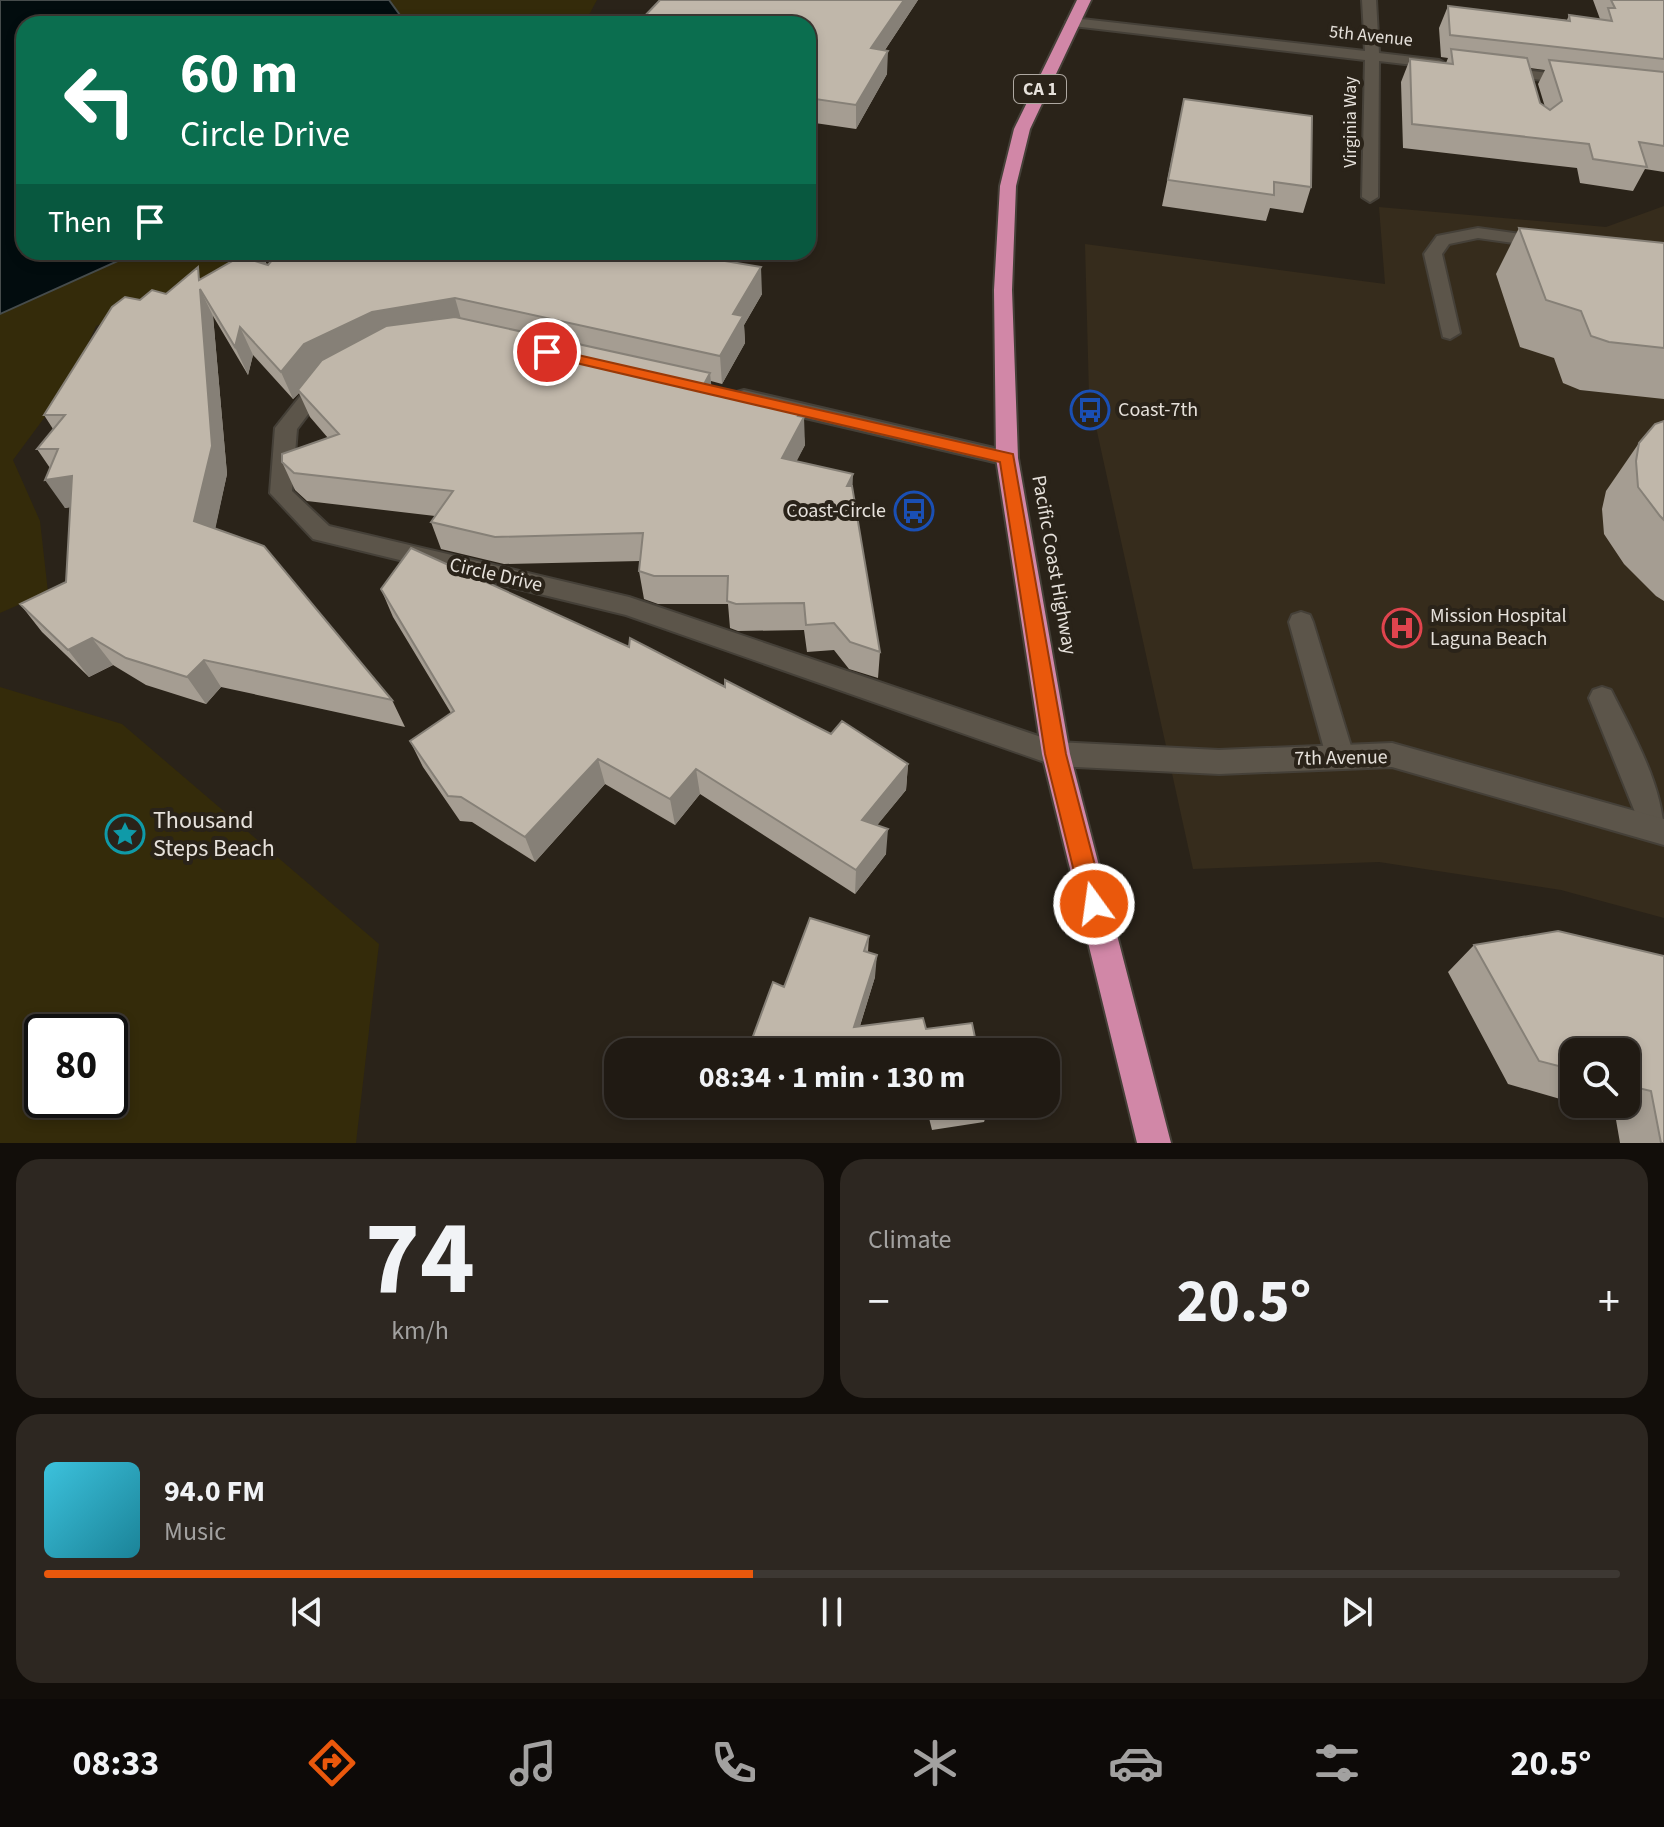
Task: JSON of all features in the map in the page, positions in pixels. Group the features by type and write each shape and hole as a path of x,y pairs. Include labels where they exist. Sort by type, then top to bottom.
{"highway":[{"name":"Pacific Coast Highway","path":"1084,0 1022,129 1008,186 1003,290 1007,458 1056,754 1154,1143"}],"street":[{"name":"Virginia Way","path":"1369,0 1372,56 1370,197"},
{"name":"5th Avenue","path":"1073,22 1449,65"},
{"path":"1479,69 1527,80 1587,81"},
{"path":"1450,333 1433,254 1443,240 1478,233 1566,246"},
{"name":"Circle Drive","path":"350,366 324,380 286,428 281,493 321,533 629,606 1056,754"},
{"path":"727,393 1007,458"},
{"path":"1301,622 1340,756"},
{"path":"1602,698 1659,830"},
{"name":"7th Avenue","path":"1056,754 1219,762 1392,755 1659,830"}],"shaded area":[{"path":"0,0 389,0 401,16 16,16 16,260 119,260 0,314"},
{"name":"Mission Hospital Laguna Beach","path":"1664,206 1664,918 1561,890 1379,862 1193,869 1089,395 1085,244 1385,284 1379,207 1606,227"}],"sand":[{"path":"389,0 597,0 588,16 399,16"},
{"path":"246,260 96,326 70,383 13,460 40,521 48,592 0,613 0,314 118,261"},
{"name":"Thousand Steps Beach","path":"0,687 122,724 379,944 356,1143 0,1143"}],"building":[{"path":"660,0 904,0 871,48 888,51 856,105 816,99 816,16 645,16"},
{"path":"1611,0 1664,0 1664,59 1450,35 1448,6 1570,21 1569,15 1612,21 1608,8 1615,8"},
{"path":"1451,49 1527,58 1540,103 1550,110 1562,101 1549,60 1664,72 1664,146 1639,142 1647,167 1593,159 1589,144 1412,124 1410,59 1453,64"},
{"path":"1184,99 1312,116 1311,187 1274,182 1274,195 1168,180"},
{"path":"1519,228 1664,243 1664,348 1609,342 1591,336 1581,311 1546,300"},
{"path":"234,260 255,260 268,265 272,260 719,260 761,267 733,314 743,316 720,356 455,298 372,312 304,344 281,372 240,327 235,347 200,289 212,446 194,521 264,546 392,700 204,660 187,677 126,658 92,638 68,650 20,604 66,582 72,476 45,480 58,449 37,449 65,415 44,415 112,307 125,297 140,300 152,290 166,294 198,267 199,280"},
{"path":"455,317 710,373 703,386 776,401 773,405 801,411 798,416 804,417 782,458 853,474 847,486 852,486 880,652 850,642 834,623 806,625 804,603 736,604 727,601 728,576 654,576 639,571 643,533 495,537 431,522 453,491 294,473 282,462 282,454 339,434 298,390 322,360 386,326"},
{"path":"1664,421 1664,520 1638,487 1636,461 1639,443 1655,424"},
{"path":"411,548 629,647 630,638 725,687 725,680 831,734 842,721 908,764 862,820 888,829 856,870 696,769 670,799 598,759 525,837 461,797 448,796 410,741 454,711 381,589"},
{"path":"810,918 869,936 864,951 877,955 854,1027 923,1018 926,1029 972,1023 975,1038 752,1038 773,982 784,987"},
{"path":"1558,931 1664,956 1664,1143 1661,1143 1651,1091 1640,1088 1640,1038 1560,1038 1560,1066 1539,1061 1474,945"}],"place":[{"name":"Coast-7th","path":"1090,410"},
{"name":"Coast-Circle","path":"914,511"},
{"name":"Mission Hospital Laguna Beach","path":"1402,628"},
{"name":"Thousand Steps Beach","path":"125,834"}],"route":[{"path":"547,352 1007,458 1056,754 1094,904"}]}
